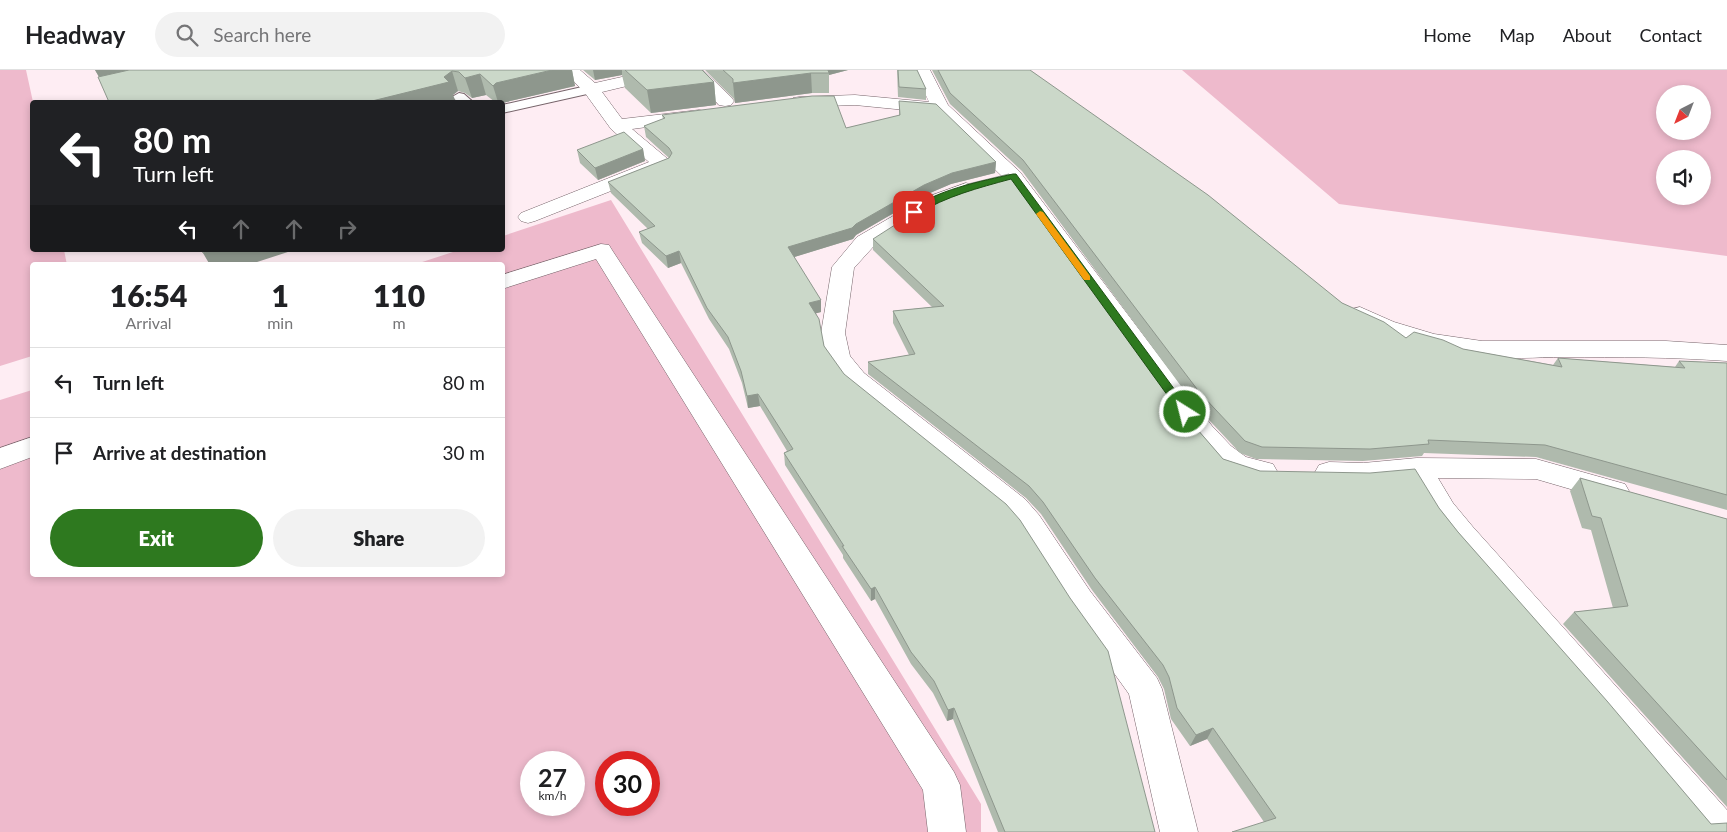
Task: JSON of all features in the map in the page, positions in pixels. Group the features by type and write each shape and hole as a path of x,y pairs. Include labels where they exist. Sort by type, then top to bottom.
{"street":[{"path":"528,217 662,164 617,125 591,90 571,70"},
{"path":"591,90 675,70"},
{"path":"694,70 725,101"},
{"path":"922,70 941,108 1013,176 1185,412 1229,462 1256,471 1295,472 1364,473 1417,468 1536,468 1641,498"},
{"path":"782,104 812,100 855,100 941,108"},
{"path":"617,125 743,109"},
{"path":"1013,176 959,190 931,202 865,242 843,267 833,333 838,357 855,379 1015,507 1029,523 1079,600 1145,689 1179,832"},
{"path":"505,281 601,250 941,785 947,832"},
{"path":"1346,308 1386,327 1431,341 1482,349 1666,349 1727,353"},
{"path":"0,459 30,448"},
{"path":"1417,468 1443,511 1462,535 1608,700 1721,832"}],"lane":[{"path":"505,108 591,90"}],"shaded area":[{"path":"0,70 26,70 33,100 30,100 30,252 64,252 66,262 30,262 30,357 0,366"},
{"path":"1182,70 1727,70 1727,256 1339,204"},
{"path":"611,200 981,804 981,832 0,832 0,400 30,391 30,577 505,577 505,262 422,262 453,252 505,252 505,235"}],"building":[{"path":"129,70 552,70 496,83 493,86 480,74 465,78 459,72 452,71 444,77 449,82 376,100 108,100 98,77"},
{"path":"625,70 702,70 714,82 647,90"},
{"path":"723,70 828,70 829,73 811,73 733,83 733,79"},
{"path":"898,70 917,70 926,89 899,87"},
{"path":"938,70 1030,70 1208,195 1342,303 1384,322 1406,338 1414,332 1443,340 1463,349 1562,367 1558,358 1685,368 1679,361 1727,363 1727,495 1545,445 1428,440 1429,444 1370,449 1262,447 1245,441 1200,393 1023,160 950,93"},
{"path":"812,96 834,96 846,128 900,115 899,101 936,104 996,162 952,173 924,185 852,228 788,247 821,300 809,303 819,319 824,346 844,374 1006,504 1020,520 1070,598 1108,651 1155,832 1005,832 954,708 948,710 934,681 911,652 875,587 871,589 842,546 844,546 784,453 793,449 758,394 747,396 741,371 728,337 707,308 679,251 666,256 639,232 655,226 608,182 669,158 672,153 669,148 644,126 665,118 662,115"},
{"path":"624,132 643,149 595,168 577,150"},
{"path":"1009,174 1178,407 1223,459 1260,471 1370,473 1415,469 1439,508 1458,532 1607,701 1711,824 1727,823 1727,832 1232,832 1276,818 1213,728 1196,735 1177,708 1169,677 1163,665 1095,578 1043,502 1029,486 868,362 915,354 893,311 944,306 873,239 940,196 968,184"},
{"path":"1580,478 1727,519 1727,780 1574,612 1628,606 1601,518 1592,516"}],"slow traffic":[{"path":"1040,214 1087,278"}],"route":[{"path":"914,212 931,202 959,190 1013,176 1185,412"}]}
